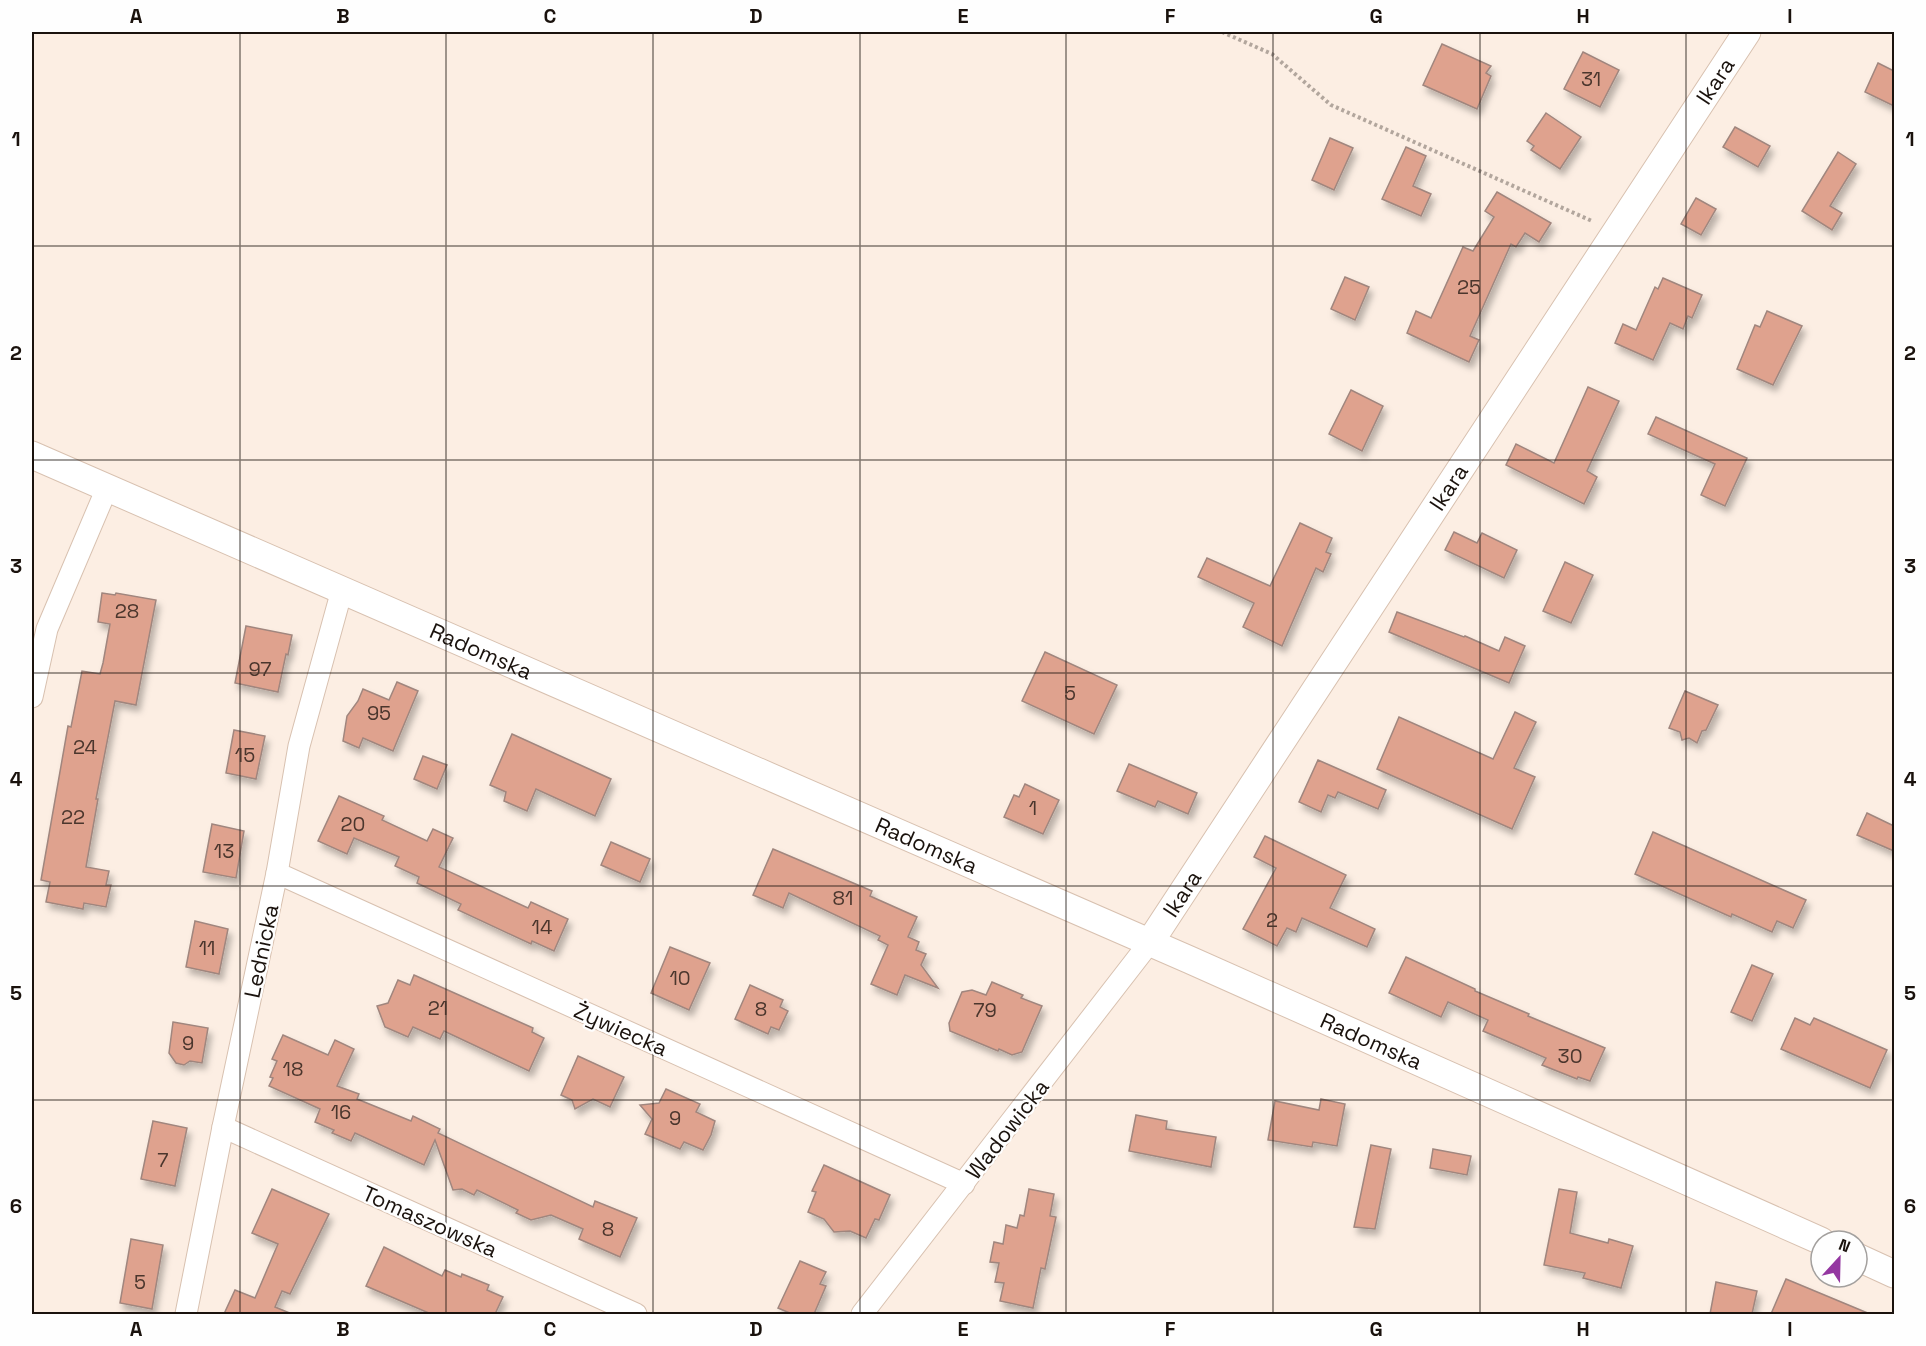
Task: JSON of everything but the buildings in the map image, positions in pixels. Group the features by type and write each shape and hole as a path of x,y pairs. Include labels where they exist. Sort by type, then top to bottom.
{"street":[{"name":"Ikara","path":"1150,942 1747,32"},
{"name":"Radomska","path":"32,455 1150,942 1809,1236"},
{"path":"32,697 47,629 107,488"},
{"name":"Lednicka","path":"186,1314 277,873 299,746 342,590"},
{"name":"Żywiecka","path":"277,873 964,1184"},
{"name":"Wadowicka","path":"862,1314 1150,942"},
{"name":"Tomaszowska","path":"224,1127 636,1314"},
{"path":"1869,1263 1894,1274"}],"path":[{"path":"1222,32 1272,54 1331,105 1616,232"}]}
